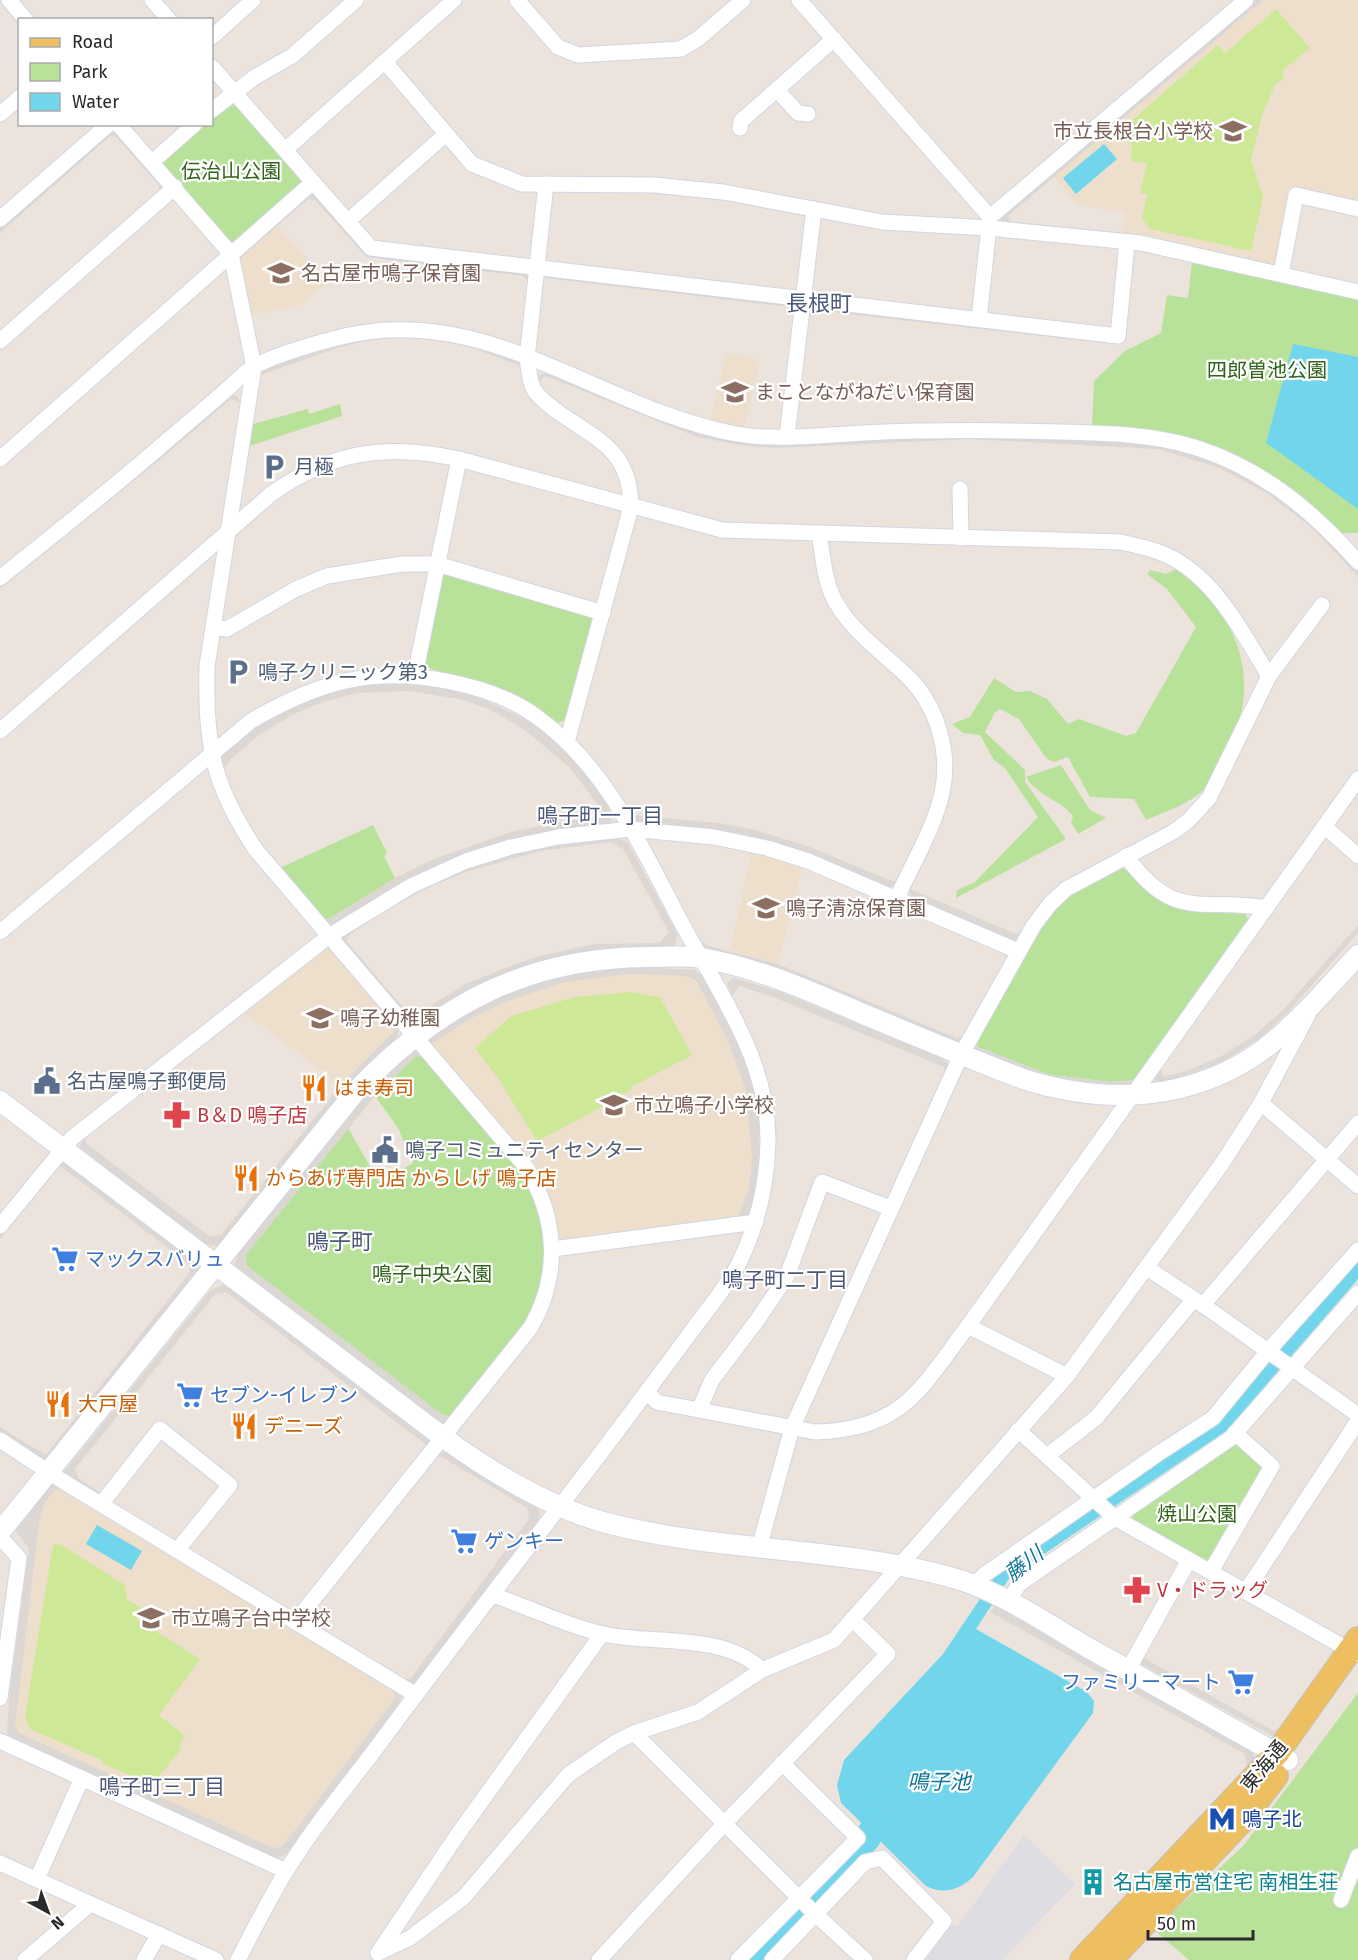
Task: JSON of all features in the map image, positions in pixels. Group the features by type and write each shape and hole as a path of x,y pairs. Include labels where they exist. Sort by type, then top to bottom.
{"main road":[{"name":"東海通","path":"1110,1960 1239,1824 1282,1756 1356,1652"},
{"name":"東海通","path":"1082,1960 1282,1756"}],"street":[{"path":"9,0 24,18"},
{"path":"152,0 167,18"},
{"path":"213,36 253,0"},
{"path":"213,109 255,78 292,57 356,0"},
{"path":"285,150 454,0"},
{"path":"517,0 558,47 578,55 681,49 699,38 743,0"},
{"path":"799,0 990,223"},
{"path":"979,319 990,223 1246,0"},
{"path":"740,128 741,121 834,39"},
{"path":"385,62 472,164 522,184 654,185 723,192 882,222 990,223 1127,242 1358,292"},
{"path":"213,69 371,248 1118,336 1127,242"},
{"path":"777,90 798,113 808,114"},
{"path":"0,114 18,99"},
{"path":"0,219 106,126"},
{"path":"120,126 231,254 254,367 207,666 206,712 210,755 216,776 243,832 526,1167 537,1185 546,1210 553,1249 546,1297 531,1327 295,1622"},
{"path":"152,162 193,126"},
{"path":"348,221 446,134"},
{"path":"0,459 313,182"},
{"path":"546,184 527,358 534,390 548,405 614,452 628,477 630,507 567,742"},
{"path":"0,341 175,187"},
{"path":"1281,274 1296,195 1358,209"},
{"path":"787,436 814,209"},
{"path":"0,578 129,474 254,367 334,338 383,330 429,329 464,335 700,426 742,435 787,436 960,429 1097,433 1167,440 1211,453 1267,480 1322,522 1356,556"},
{"path":"0,731 270,494 295,477 345,456 381,450 431,453 459,459 722,530 1121,542 1148,548 1173,558 1196,573 1215,595 1269,676"},
{"path":"415,675 459,459"},
{"path":"960,489 961,538"},
{"path":"819,534 828,583 834,600 855,630 908,677 920,692 937,724 942,743 945,771 942,795 897,898"},
{"path":"213,627 227,629 296,589 327,576 381,566 437,564 603,613"},
{"path":"759,1548 792,1428 961,1055 1018,951 1050,904 1066,889 1173,832 1188,821 1209,798 1269,676 1322,605"},
{"path":"0,932 251,721 304,692 364,676 415,675 460,684 506,700 529,711 567,742 607,788 743,1035 762,1090 767,1119 767,1161 761,1205 756,1222 730,1277 647,1392 416,1695 286,1871 238,1960"},
{"path":"647,1392 657,1402 815,1432 857,1428 872,1424 904,1406 918,1392 968,1326 1358,779"},
{"path":"1324,826 1358,856"},
{"path":"0,1226 63,1148 329,936 411,886 466,861 558,837 631,829 714,837 766,848 808,861 1018,951"},
{"path":"1126,856 1140,876 1169,897 1181,902 1194,905 1243,904 1266,908"},
{"path":"0,1698 19,1558 0,1534 356,1091 414,1036 474,998 529,975 615,958 700,957 755,971 800,987 961,1055 1058,1090 1131,1096 1173,1091 1221,1074 1263,1049 1315,1001 1358,955"},
{"path":"376,1956 410,1938 464,1897 568,1774 616,1742 634,1733 698,1713 762,1670 834,1640 1067,1376 1221,1165 1261,1103 1315,1001"},
{"path":"0,1101 444,1438 499,1474 560,1506 601,1521 650,1532 899,1565 978,1586 1282,1756"},
{"path":"1261,1103 1358,1186"},
{"path":"1047,1456 1096,1418 1358,1123"},
{"path":"699,1410 712,1380 759,1319 787,1276 822,1182 890,1208"},
{"path":"553,1249 756,1222"},
{"path":"978,1586 984,1575 1213,1418 1358,1250"},
{"path":"1147,1268 1199,1302 1358,1415"},
{"path":"1005,1600 1019,1584 1235,1433 1290,1366 1358,1293"},
{"path":"968,1326 1067,1376"},
{"path":"1246,1591 1358,1421"},
{"path":"102,1503 160,1429 230,1485 178,1549"},
{"path":"1018,1430 1113,1517 1356,1652"},
{"path":"1211,1571 1272,1466 1235,1433"},
{"path":"0,1440 416,1695"},
{"path":"1128,1670 1189,1560"},
{"path":"493,1595 602,1634 725,1648 749,1657 762,1670"},
{"path":"598,1960 725,1822 888,1654 852,1618"},
{"path":"376,1956 451,1844 602,1634"},
{"path":"634,1733 807,1906 865,1960"},
{"path":"0,1742 286,1871"},
{"path":"772,1960 807,1906 858,1838 782,1763"},
{"path":"37,1880 82,1778"},
{"path":"1341,1900 1358,1856"},
{"path":"738,1960 865,1862 882,1858 944,1921 914,1960"},
{"path":"0,1863 216,1960"},
{"path":"25,1960 90,1904"},
{"path":"144,1960 159,1934"}],"shaded area":[{"path":"1256,0 1263,0 1008,216 1012,226 1005,226 1001,221 1001,216"},
{"name":"市立長根台小学校","path":"1263,0 1358,0 1358,198 1353,202 1293,188 1278,262 1271,266 1118,235 1123,230 1126,212 1078,205 1054,177"},
{"path":"109,132 116,133 163,184 164,188 159,194 159,185 116,137 110,136 0,233 0,227"},
{"path":"308,192 313,192 369,253 527,273 529,283 523,276 366,257 315,200 308,199 242,257 240,263 240,256"},
{"name":"名古屋市鳴子保育園","path":"277,226 328,282 299,306 250,315 240,263 242,257"},
{"path":"546,275 792,304 795,313 790,307 546,278 540,284"},
{"path":"810,307 1093,340 1094,342 813,310 807,315"},
{"path":"443,336 520,361 522,370 518,365 464,345 420,338 393,338 337,348 261,375 256,380 261,371 333,345 365,338"},
{"name":"まことながねだい保育園","path":"726,353 760,360 744,430 710,425"},
{"path":"546,372 699,432 1117,440 1155,444 1189,452 1264,484 1316,524 1358,571 1358,577 1313,529 1268,494 1220,468 1157,449 969,439 776,448 747,446 697,437 546,376 538,382 538,377"},
{"path":"232,394 237,396 241,403 231,399 0,589 0,584"},
{"path":"411,683 469,693 527,720 554,740 579,765 611,810 611,822 607,825 457,859 398,884 336,925 329,925 322,919 329,919 395,878 434,859 511,832 551,823 596,818 601,809 570,768 525,730 491,710 463,700 410,691 357,693 323,702 292,715 259,735 232,758 222,771 219,760 222,756 256,727 291,707 326,693 360,684"},
{"path":"632,815 718,823 756,830 810,847 897,883 889,888 818,859 637,824"},
{"path":"618,838 628,843 677,933 676,943 671,948 501,976 412,1023 341,943 340,937 412,892 483,862 542,846","holes":["610,842 623,849 669,932 659,943 594,944 532,958 465,984 421,1012 414,1013 407,1012 347,942 348,936 382,913 425,889 466,872 541,851"]},
{"name":"鳴子清涼保育園","path":"752,851 803,865 778,964 730,950"},
{"path":"908,888 1016,934 1021,933 1015,942 912,899"},
{"path":"1358,925 1358,933 1288,1012 1259,1039 1220,1063 1166,1082 1156,1081 1154,1075 1160,1067 1164,1077 1186,1071 1218,1058 1255,1035 1284,1009"},
{"path":"701,942 778,964 957,1038 965,1035 958,1043 706,951"},
{"name":"鳴子幼稚園","path":"324,948 331,948 395,1024 395,1030 341,1085 243,1012"},
{"path":"624,966 695,970 703,977 738,1044 749,1067 759,1116 759,1174 752,1207 747,1216 737,1219 749,1188 752,1158 746,1091 727,1039 696,981 687,976 627,974 561,983 505,1002 472,1018 434,1042 431,1048 428,1041 435,1032 491,1000 523,987 558,976"},
{"name":"市立鳴子小学校","path":"627,974 687,976 695,981 727,1039 746,1091 752,1158 749,1188 737,1219 563,1243 557,1239 431,1048 433,1042 472,1018 505,1002 561,983"},
{"path":"733,978 781,992 944,1059 948,1065 945,1074 944,1067 773,997 739,986 732,996 727,983"},
{"path":"395,1024 399,1029 396,1039 374,1060 218,1246 204,1244 79,1147 86,1134 86,1143 209,1236 221,1235 341,1085 395,1030"},
{"path":"976,1040 978,1047 1050,1075 1112,1082 1135,1080 1132,1085 1110,1088 1044,1078 974,1049"},
{"path":"414,1049 423,1057 416,1056 375,1096 245,1256 247,1266 442,1414 453,1417 446,1423 440,1423 236,1268 235,1264 239,1251 367,1093"},
{"path":"63,1161 195,1261 198,1274 48,1459 42,1460 0,1434 0,1427 46,1455 190,1272 189,1264 60,1166 0,1239 0,1232 56,1163"},
{"path":"222,1285 235,1290 431,1439 426,1450 425,1444 226,1292 215,1294 75,1469 78,1478 101,1493 97,1496 62,1474 211,1290"},
{"path":"441,1452 448,1453 537,1505 540,1515 538,1522 413,1685 304,1623 308,1615 310,1622 403,1679 411,1678 529,1519 527,1508 442,1457 435,1457"},
{"path":"54,1482 402,1695 399,1705 291,1850 283,1856 272,1857 14,1739 7,1733 10,1689 29,1548 16,1532 16,1527","holes":["61,1489 393,1691 395,1698 283,1846 273,1848 19,1733 15,1725 40,1517 45,1502 55,1490"]},
{"name":"市立鳴子台中学校","path":"60,1489 393,1691 395,1698 283,1846 273,1848 20,1733 15,1726 40,1517 45,1502 55,1490"},
{"path":"995,1606 1252,1751 1256,1759 1252,1776 1077,1960 1068,1960 1248,1771 1245,1754 990,1612"},
{"path":"1333,1648 1338,1653 1337,1660 1289,1727 1280,1735 1272,1736 1142,1665 1140,1660 1142,1652 1144,1658 1272,1730 1282,1728 1334,1655"},
{"path":"1024,1835 1075,1884 1002,1960 925,1960 953,1924 957,1927"}],"green space":[{"path":"1276,9 1310,48 1283,70 1284,77 1275,85 1262,115 1251,160 1263,197 1251,251 1150,229 1142,218 1147,194 1140,193 1147,163 1131,161 1132,146 1120,131 1218,45 1225,53"},
{"name":"伝治山公園","path":"234,101 301,178 300,186 235,242 229,241 162,166 162,158 200,126 213,126 213,114"},
{"name":"四郎曽池公園","path":"1192,261 1358,297 1358,533 1341,533 1293,489 1251,464 1092,427 1094,381 1125,351 1161,333 1167,295 1188,298"},
{"path":"340,404 342,416 246,447 249,425 308,409 309,414"},
{"path":"1178,568 1210,597 1222,615 1233,634 1244,674 1244,696 1239,722 1209,784 1200,794 1185,803 1146,820 1134,799 1090,797 1068,757 1054,762 1046,758 1019,719 1000,709 995,712 985,732 1025,770 1025,782 1066,839 956,898 957,890 975,882 1038,817 1005,768 994,760 980,735 963,733 952,724 970,717 994,678 1016,692 1030,691 1047,699 1068,724 1079,719 1126,736 1136,733 1196,627 1167,589 1147,574 1150,570 1166,574"},
{"path":"445,573 590,615 595,620 567,719 558,723 521,699 497,687 445,674 422,663 440,578"},
{"path":"1061,765 1090,810 1106,818 1078,834 1071,822 1073,816 1037,789 1026,777"},
{"path":"373,825 387,853 384,856 395,878 329,919 322,919 280,868"},
{"path":"1120,866 1187,910 1209,913 1243,910 1249,921 1135,1080 1112,1082 1050,1075 978,1047 976,1040 1041,926 1053,911 1077,889"},
{"path":"630,992 660,997 692,1055 631,1087 631,1090 605,1103 606,1105 537,1141 498,1078 475,1048 511,1016 575,997"},
{"name":"鳴子中央公園","path":"416,1056 423,1057 521,1171 533,1190 543,1222 547,1267 536,1308 453,1417 442,1415 247,1266 245,1256 348,1128 379,1182 413,1163 398,1128 375,1096"},
{"name":"焼山公園","path":"1235,1442 1263,1463 1264,1471 1213,1560 1206,1563 1132,1522 1133,1514"},
{"path":"60,1544 125,1585 127,1600 142,1608 136,1619 200,1659 159,1715 185,1736 179,1746 182,1748 152,1785 30,1729 25,1717 53,1545"},
{"path":"1358,1693 1358,1960 1189,1960 1154,1930 1244,1845"}],"water":[{"path":"1104,144 1117,159 1076,194 1063,178"},
{"path":"1293,344 1358,357 1358,509 1266,443"},
{"name":"鳴子池","path":"1358,1259 1358,1279 1226,1431 1010,1577 976,1629 1087,1692 1094,1701 1093,1713 973,1877 951,1890 932,1889 926,1886 841,1803 837,1785 844,1760 943,1654 998,1572 1218,1422"},
{"path":"97,1525 142,1551 131,1570 86,1544"}],"waterway":[{"name":"藤川","path":"754,1960 868,1838 885,1802"}],"place":[{"name":"市立長根台小学校","path":"1233,131"},
{"name":"名古屋市鳴子保育園","path":"281,273"},
{"name":"まことながねだい保育園","path":"735,392"},
{"name":"月極","path":"274,467"},
{"name":"鳴子クリニック第3","path":"238,672"},
{"name":"鳴子清涼保育園","path":"766,908"},
{"name":"鳴子幼稚園","path":"320,1018"},
{"name":"名古屋鳴子郵便局","path":"47,1081"},
{"name":"はま寿司","path":"314,1088"},
{"name":"市立鳴子小学校","path":"614,1105"},
{"name":"B＆D 鳴子店","path":"177,1115"},
{"name":"鳴子コミュニティセンター","path":"385,1150"},
{"name":"からあげ専門店 からしげ 鳴子店","path":"246,1178"},
{"name":"マックスバリュ","path":"65,1259"},
{"name":"セブン-イレブン","path":"190,1395"},
{"name":"大戸屋","path":"58,1404"},
{"name":"デニーズ","path":"244,1426"},
{"name":"ゲンキー","path":"464,1541"},
{"name":"V・ドラッグ","path":"1137,1590"},
{"name":"市立鳴子台中学校","path":"151,1618"},
{"name":"ファミリーマート","path":"1241,1682"},
{"name":"鳴子北","path":"1222,1819"},
{"name":"名古屋市営住宅 南相生荘","path":"1093,1882"}],"district":[{"name":"長根町","path":"819,303"},
{"name":"鳴子町一丁目","path":"600,816"},
{"name":"鳴子町","path":"340,1241"},
{"name":"鳴子町二丁目","path":"785,1280"},
{"name":"鳴子町三丁目","path":"162,1787"}]}
